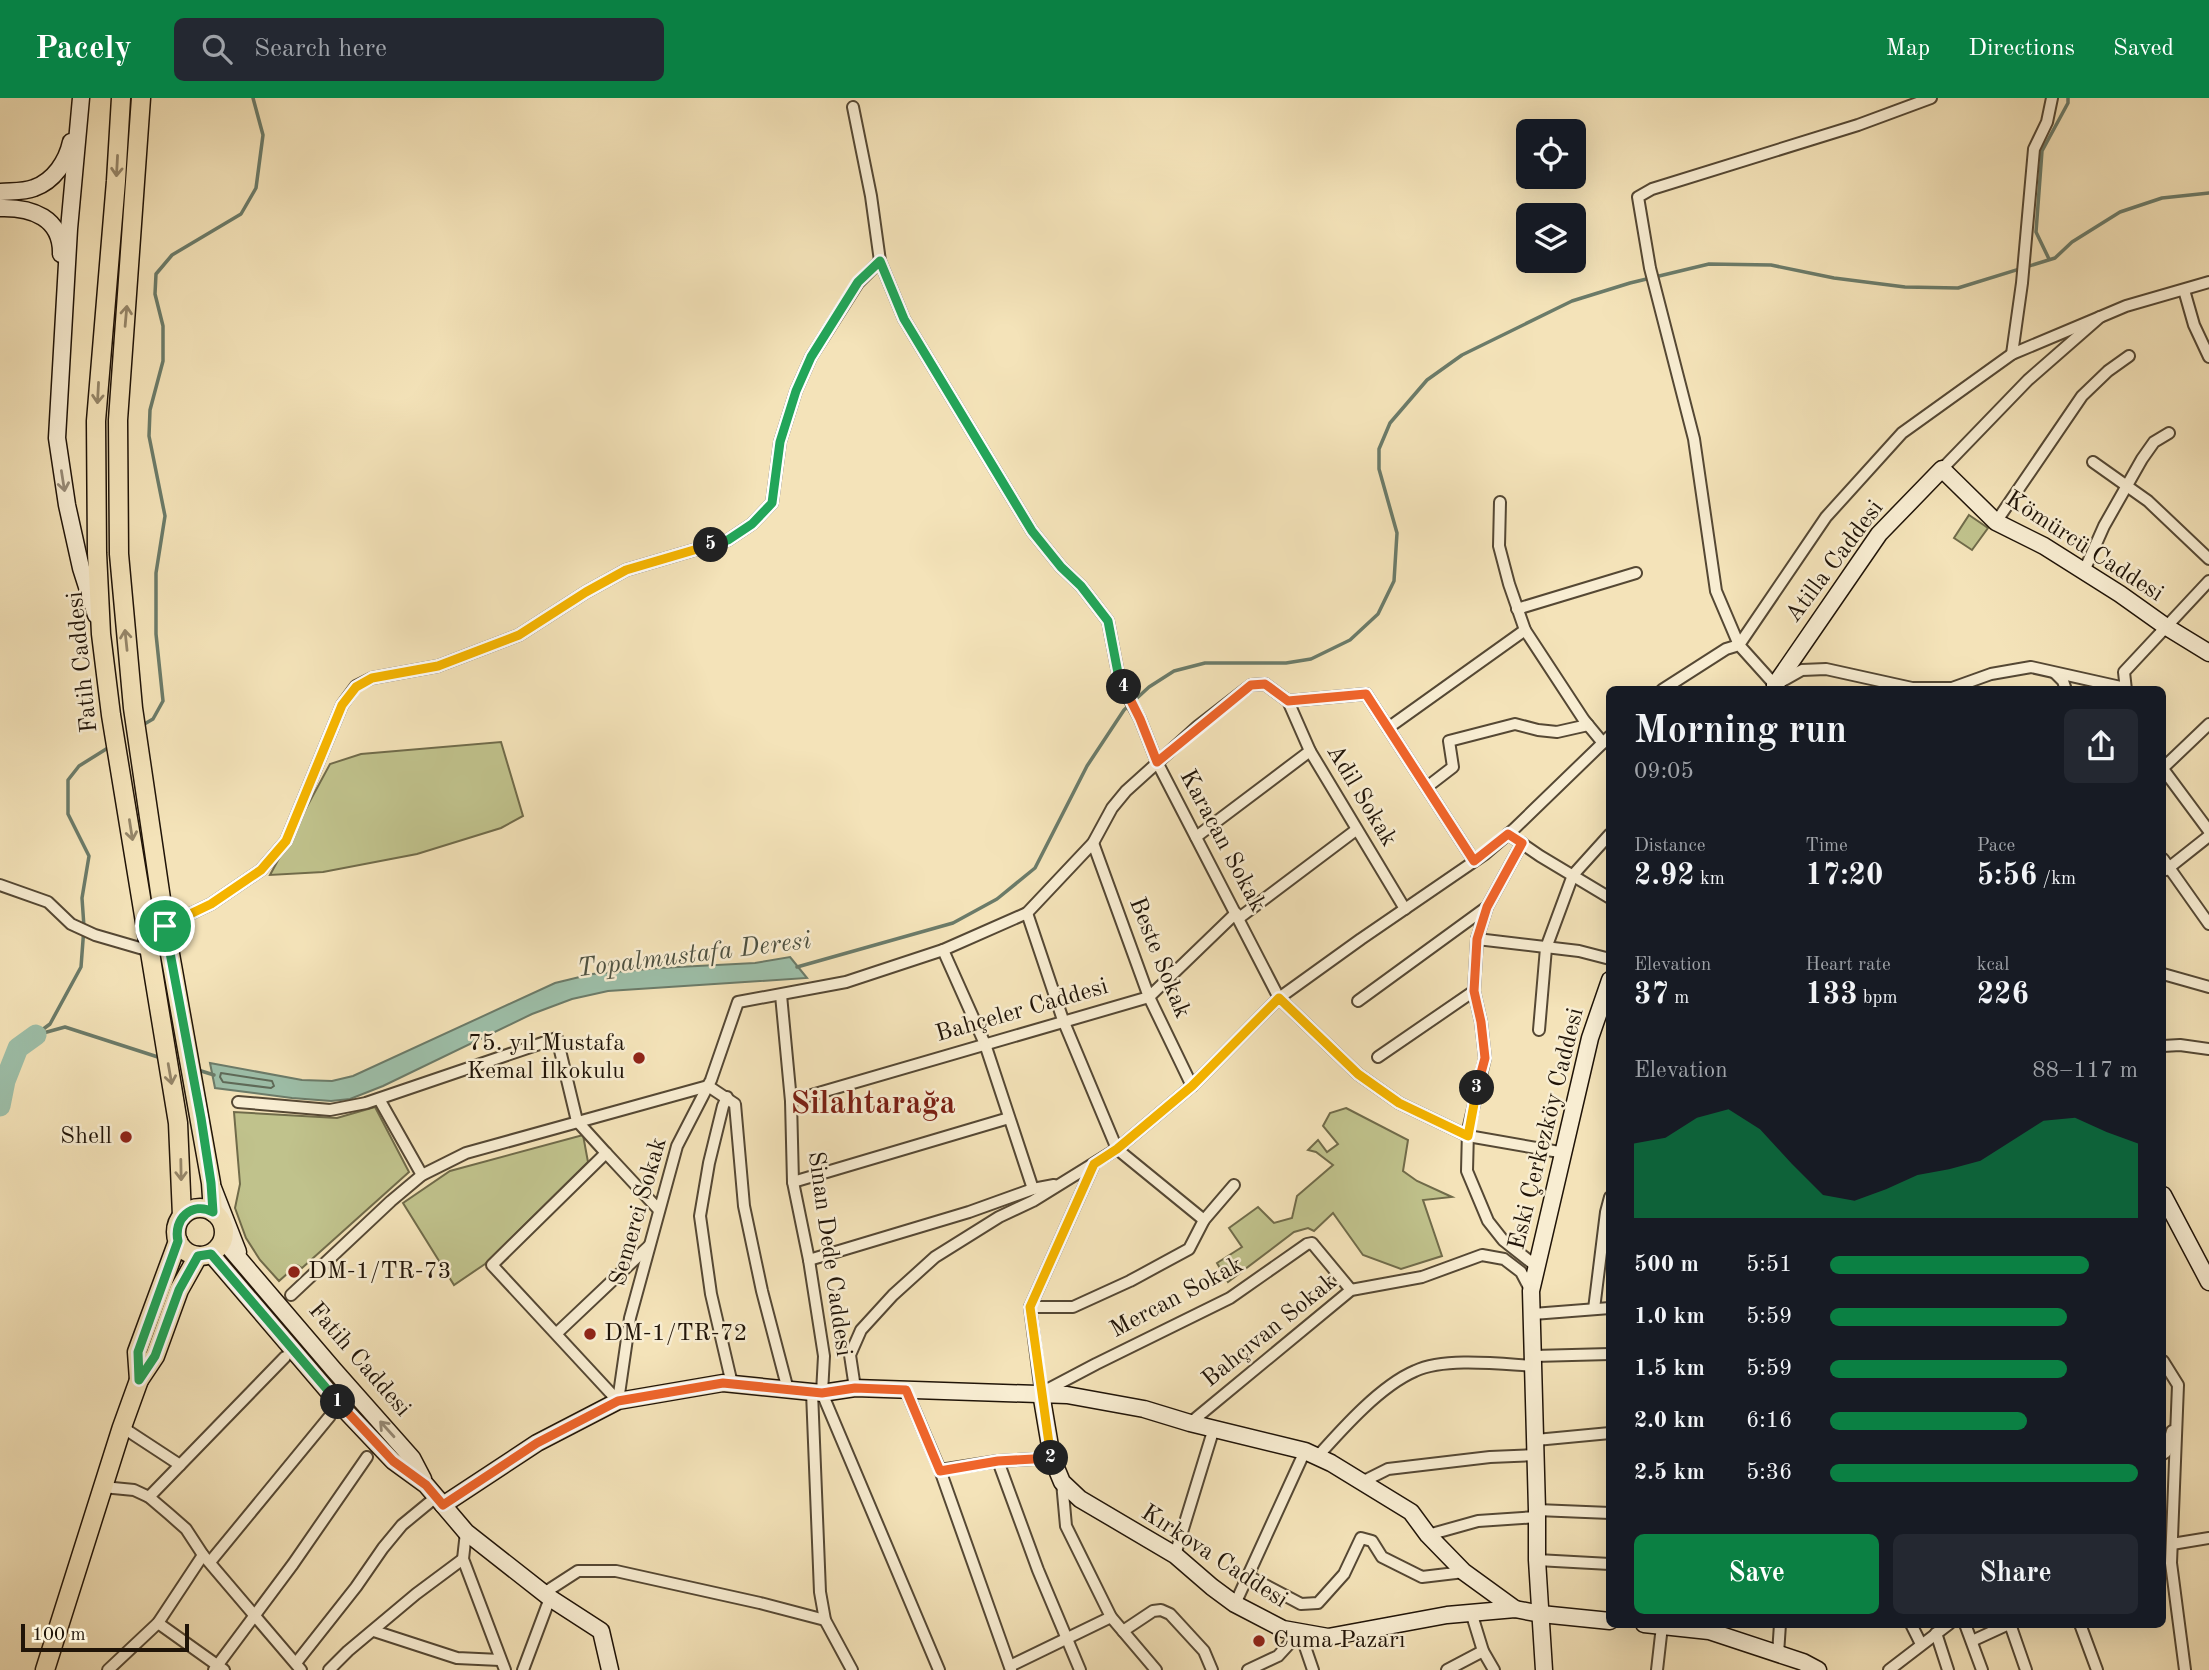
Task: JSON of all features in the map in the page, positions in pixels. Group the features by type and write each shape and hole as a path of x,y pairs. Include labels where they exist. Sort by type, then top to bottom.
{"main road":[{"name":"Fatih Caddesi","path":"121,98 96,421 101,634 111,715 178,1123 182,1216"},
{"name":"Fatih Caddesi","path":"141,98 118,421 119,554 133,708 165,926"},
{"path":"165,926 201,1118 213,1212"},
{"path":"45,1670 139,1380 155,1356 179,1290 204,1255 223,1240 224,1228 213,1212 201,1208 193,1209 182,1216 177,1226 178,1241 138,1352 139,1380"},
{"path":"178,1241 187,1253 204,1255"}],"street":[{"path":"0,192 35,188 56,173 68,154 80,98"},
{"path":"80,98 57,438 67,505 81,568 101,634"},
{"path":"1774,686 1739,645 1716,591 1694,439 1650,268 1638,198 1652,189 1858,125 1931,98"},
{"path":"2012,354 2022,284 2034,149 2047,122 2052,98"},
{"name":"Karacan Sokak","path":"853,107 872,196 880,261 904,319 1032,531 1108,621 1118,673 1157,762 1279,998 1358,1074 1399,1103 1468,1136 1565,1153"},
{"path":"0,208 36,212 52,224 61,241 65,291"},
{"path":"165,926 211,904 261,870 286,841 342,705 356,687 372,678 438,666 519,635 626,570 728,540 752,524 772,503 780,442 796,391 811,357 858,282 880,261"},
{"path":"1668,686 1726,649 1739,645 1826,517 1902,433 2012,354 2126,306 2209,282"},
{"path":"2184,290 2193,326 2209,357"},
{"path":"1942,469 2028,380 2100,317"},
{"path":"1996,522 2082,396 2108,371 2129,356"},
{"path":"2084,571 2126,486 2154,442 2169,433"},
{"path":"2093,462 2148,501 2209,559"},
{"name":"Kömürcü Caddesi","path":"1942,469 1996,522 2044,546 2209,653"},
{"name":"Atilla Caddesi","path":"1777,686 1879,534 1942,469"},
{"path":"855,1388 850,1355 861,1329 935,1257 1117,1149 1192,1086 1279,998 1474,861 1508,834 1606,739 1588,725 1525,630 1499,546 1500,502"},
{"path":"1517,609 1636,573"},
{"path":"2125,686 2124,672 2209,581"},
{"path":"1388,727 1525,630"},
{"path":"1959,686 1991,674 2031,667 2114,686"},
{"path":"1779,686 1802,670 1826,669 1903,686"},
{"path":"2055,673 2065,686"},
{"path":"780,995 846,982 943,950 1027,913 1093,843 1112,808 1126,791 1251,685 1265,684 1288,701 1366,694 1474,861"},
{"name":"Adil Sokak","path":"1288,701 1310,751 1405,909"},
{"path":"2166,766 2209,723"},
{"path":"1427,787 1453,767 1448,741 1515,724 1557,732 1588,725"},
{"path":"1196,837 1310,751"},
{"path":"2166,773 2209,834 2166,865"},
{"name":"Bahçeler Caddesi","path":"792,1101 1149,997 1237,916 1356,830"},
{"path":"1508,834 1606,896"},
{"path":"1539,1030 1546,948 1573,875 1606,838"},
{"name":"Beste Sokak","path":"1093,843 1149,997 1192,1086"},
{"path":"1522,843 1487,907 1477,939 1474,991 1485,1058 1468,1136 1467,1171 1488,1221 1503,1240 1537,1267"},
{"path":"2166,867 2209,924"},
{"path":"0,885 48,902 71,924 95,935 150,951"},
{"path":"1358,1001 1487,907"},
{"path":"1027,913 1063,1020 1117,1149 1204,1220"},
{"path":"1477,939 1579,951 1606,958"},
{"path":"943,950 985,1044 1033,1189"},
{"path":"2166,975 2209,987"},
{"path":"1378,1057 1474,991"},
{"name":"Eski Çerkezköy Caddesi","path":"1541,1614 1537,1560 1531,1291 1595,1021 1606,991"},
{"name":"Semerci Sokak","path":"618,1401 630,1318 677,1146 708,1086 738,1002 780,995"},
{"name":"Sinan Dede Caddesi","path":"780,995 792,1101 793,1182 810,1260 824,1356 817,1392 820,1592 825,1620 852,1670"},
{"path":"1595,1021 1606,1014"},
{"path":"238,1102 330,1110 379,1099 557,1038 577,1121 659,1210"},
{"path":"2166,1046 2209,1049"},
{"path":"290,1295 422,1175 466,1153 708,1086 735,1104 738,1113 744,1206 762,1291 788,1390"},
{"path":"727,1097 709,1163 701,1216 711,1294 732,1384"},
{"path":"379,1099 422,1175"},
{"path":"793,1182 1009,1118"},
{"path":"606,1153 492,1265 618,1401"},
{"path":"1041,1394 1030,1307 1094,1164"},
{"path":"211,1183 241,1261"},
{"path":"810,1260 969,1212 1033,1189 1060,1184"},
{"path":"1030,1307 1073,1307 1130,1281 1189,1249 1204,1220 1234,1185"},
{"path":"2166,1200 2204,1259 2209,1282"},
{"path":"1594,1309 1606,1212"},
{"name":"Fatih Caddesi","path":"223,1240 412,1458 435,1496"},
{"name":"Mercan Sokak","path":"1041,1394 1230,1298 1307,1244 1312,1243 1351,1290"},
{"path":"557,1333 650,1245"},
{"name":"Fatih Caddesi","path":"204,1255 270,1324 339,1404 393,1461 435,1496 466,1532 547,1595 601,1630 610,1670"},
{"name":"Bahçıvan Sokak","path":"1190,1423 1351,1290 1422,1277 1482,1255 1503,1259 1521,1272 1531,1291"},
{"path":"1533,1314 1606,1308"},
{"path":"1235,1604 1311,1454 1387,1387 1415,1370 1431,1366 1606,1354"},
{"path":"149,1497 285,1357"},
{"path":"2166,1366 2178,1385 2171,1563 2185,1670"},
{"path":"103,1487 134,1490 149,1497 186,1529 206,1559 299,1667 402,1525 435,1496 618,1401 723,1383 817,1392 855,1388 1067,1395 1143,1409 1311,1454 1410,1512 1464,1572 1515,1609"},
{"path":"906,1390 940,1471 1010,1668 1111,1618"},
{"path":"817,1392 939,1670"},
{"name":"Kırkova Caddesi","path":"1041,1394 1052,1458 1062,1482 1080,1499 1175,1555 1235,1604 1283,1629 1328,1637 1471,1612 1515,1609 1606,1621"},
{"path":"2166,1452 2178,1412"},
{"path":"108,1670 158,1623 206,1559 330,1416"},
{"path":"122,1427 180,1465"},
{"path":"1175,1555 1214,1428"},
{"path":"1362,1482 1388,1469 1490,1457 1606,1434"},
{"path":"158,1623 218,1668 367,1457"},
{"path":"940,1471 998,1461 1052,1458"},
{"path":"998,1461 1080,1670"},
{"path":"1062,1482 1066,1525 1111,1618 1156,1670"},
{"path":"1428,1535 1478,1521 1537,1514 1606,1513"},
{"path":"374,1631 457,1658 502,1665 463,1559 466,1532"},
{"path":"1248,1576 1301,1604 1318,1603 1344,1574 1361,1538 1372,1541 1382,1557 1422,1577 1464,1572"},
{"path":"2172,1544 2209,1538"},
{"path":"329,1670 416,1594 463,1559"},
{"path":"1537,1560 1606,1564"},
{"path":"523,1670 547,1595 578,1571 616,1572 761,1603 825,1620"},
{"path":"1122,1631 1153,1611 1161,1610 1170,1614 1204,1651 1212,1670"},
{"path":"1471,1612 1483,1651 1494,1670"},
{"path":"1541,1614 1544,1670"},
{"path":"1657,1670 1662,1628"},
{"path":"1712,1628 1818,1670"},
{"path":"1778,1654 1780,1628"},
{"path":"1913,1628 1921,1644"},
{"path":"1889,1670 1943,1628"},
{"path":"1967,1628 1982,1670"},
{"path":"1972,1641 2001,1628"},
{"path":"2011,1628 2026,1670"},
{"path":"2081,1628 2097,1670"},
{"path":"1248,1670 1278,1656 1300,1632 1313,1670"},
{"path":"1936,1633 1948,1670"},
{"path":"1447,1670 1483,1651"}],"shaded area":[{"path":"1969,515 1988,528 1972,550 1954,538"},
{"path":"501,742 523,816 501,828 417,854 323,872 270,875 330,764 361,754"},
{"path":"375,1107 409,1172 302,1268 297,1265 279,1281 260,1260 246,1238 235,1208 240,1184 234,1112 337,1118"},
{"path":"1346,1108 1408,1140 1403,1171 1417,1181 1452,1197 1423,1200 1442,1256 1401,1269 1363,1255 1333,1213 1314,1231 1308,1228 1294,1232 1228,1282 1217,1263 1242,1247 1229,1228 1258,1207 1274,1223 1292,1218 1297,1196 1333,1165 1316,1152 1308,1150 1318,1140 1327,1152 1338,1144 1323,1126 1330,1113"},
{"path":"583,1135 588,1162 485,1264 454,1285 403,1203 450,1171"}],"water":[{"path":"790,957 807,978 608,991 572,999 532,1014 383,1086 350,1099 331,1101 292,1098 215,1088 210,1063 302,1080 332,1081 353,1076 555,983 592,974 755,963"}],"waterway":[{"path":"141,726 153,719 163,701 156,634 156,573 165,516 149,436 150,410 163,361 163,326 155,294 156,274 172,255 241,214 256,188 263,135 253,98"},
{"path":"2049,259 2036,232 2042,151 2068,103 2068,98"},
{"name":"Topalmustafa Deresi","path":"797,967 953,923 997,899 1035,868 1087,766 1124,710 1149,687 1174,671 1205,663 1286,663 1311,659 1350,640 1378,614 1394,581 1397,533 1379,469 1379,449 1390,423 1427,380 1462,355 1572,301 1630,283 1709,264 1771,265 1834,278 1905,287 1958,288 2055,258 2072,242 2120,212 2162,198 2209,193"},
{"path":"38,1033 50,1024 81,967 84,927 82,898 89,856 68,814 68,780 79,766 111,746"},
{"name":"Topalmustafa Deresi","path":"36,1035 65,1027 161,1058"},
{"path":"0,1106 5,1081 18,1048 36,1035"},
{"name":"Topalmustafa Deresi","path":"198,1070 214,1075"}],"place":[{"name":"75. yıl Mustafa Kemal İlkokulu","path":"639,1058"},
{"name":"Shell","path":"126,1137"},
{"name":"DM-1/TR-73","path":"294,1272"},
{"name":"DM-1/TR-72","path":"590,1334"},
{"name":"Cuma Pazarı","path":"1259,1641"}],"district":[{"name":"Silahtarağa","path":"873,1105"}],"route":[{"path":"880,261 904,319 1032,531 1108,621 1118,673 1157,762 1251,685 1265,684 1288,701 1366,694 1474,861 1508,834 1522,843 1487,907 1477,939 1474,991 1485,1058 1468,1136 1399,1103 1358,1074 1279,998 1192,1086 1117,1149 1094,1164 1030,1307 1052,1458 998,1461 940,1471 906,1390 855,1388 822,1393 723,1383 618,1401 537,1443 443,1505 426,1485 393,1461 339,1404 211,1254 198,1256 179,1290 155,1356 139,1380 138,1352 178,1241 176,1233 180,1219 193,1209 201,1208 213,1212 201,1118 165,926 211,904 261,870 286,841 342,705 356,687 372,678 438,666 519,635 626,570 728,540 752,524 772,503 780,442 796,391 811,357 858,282 880,261"}]}
